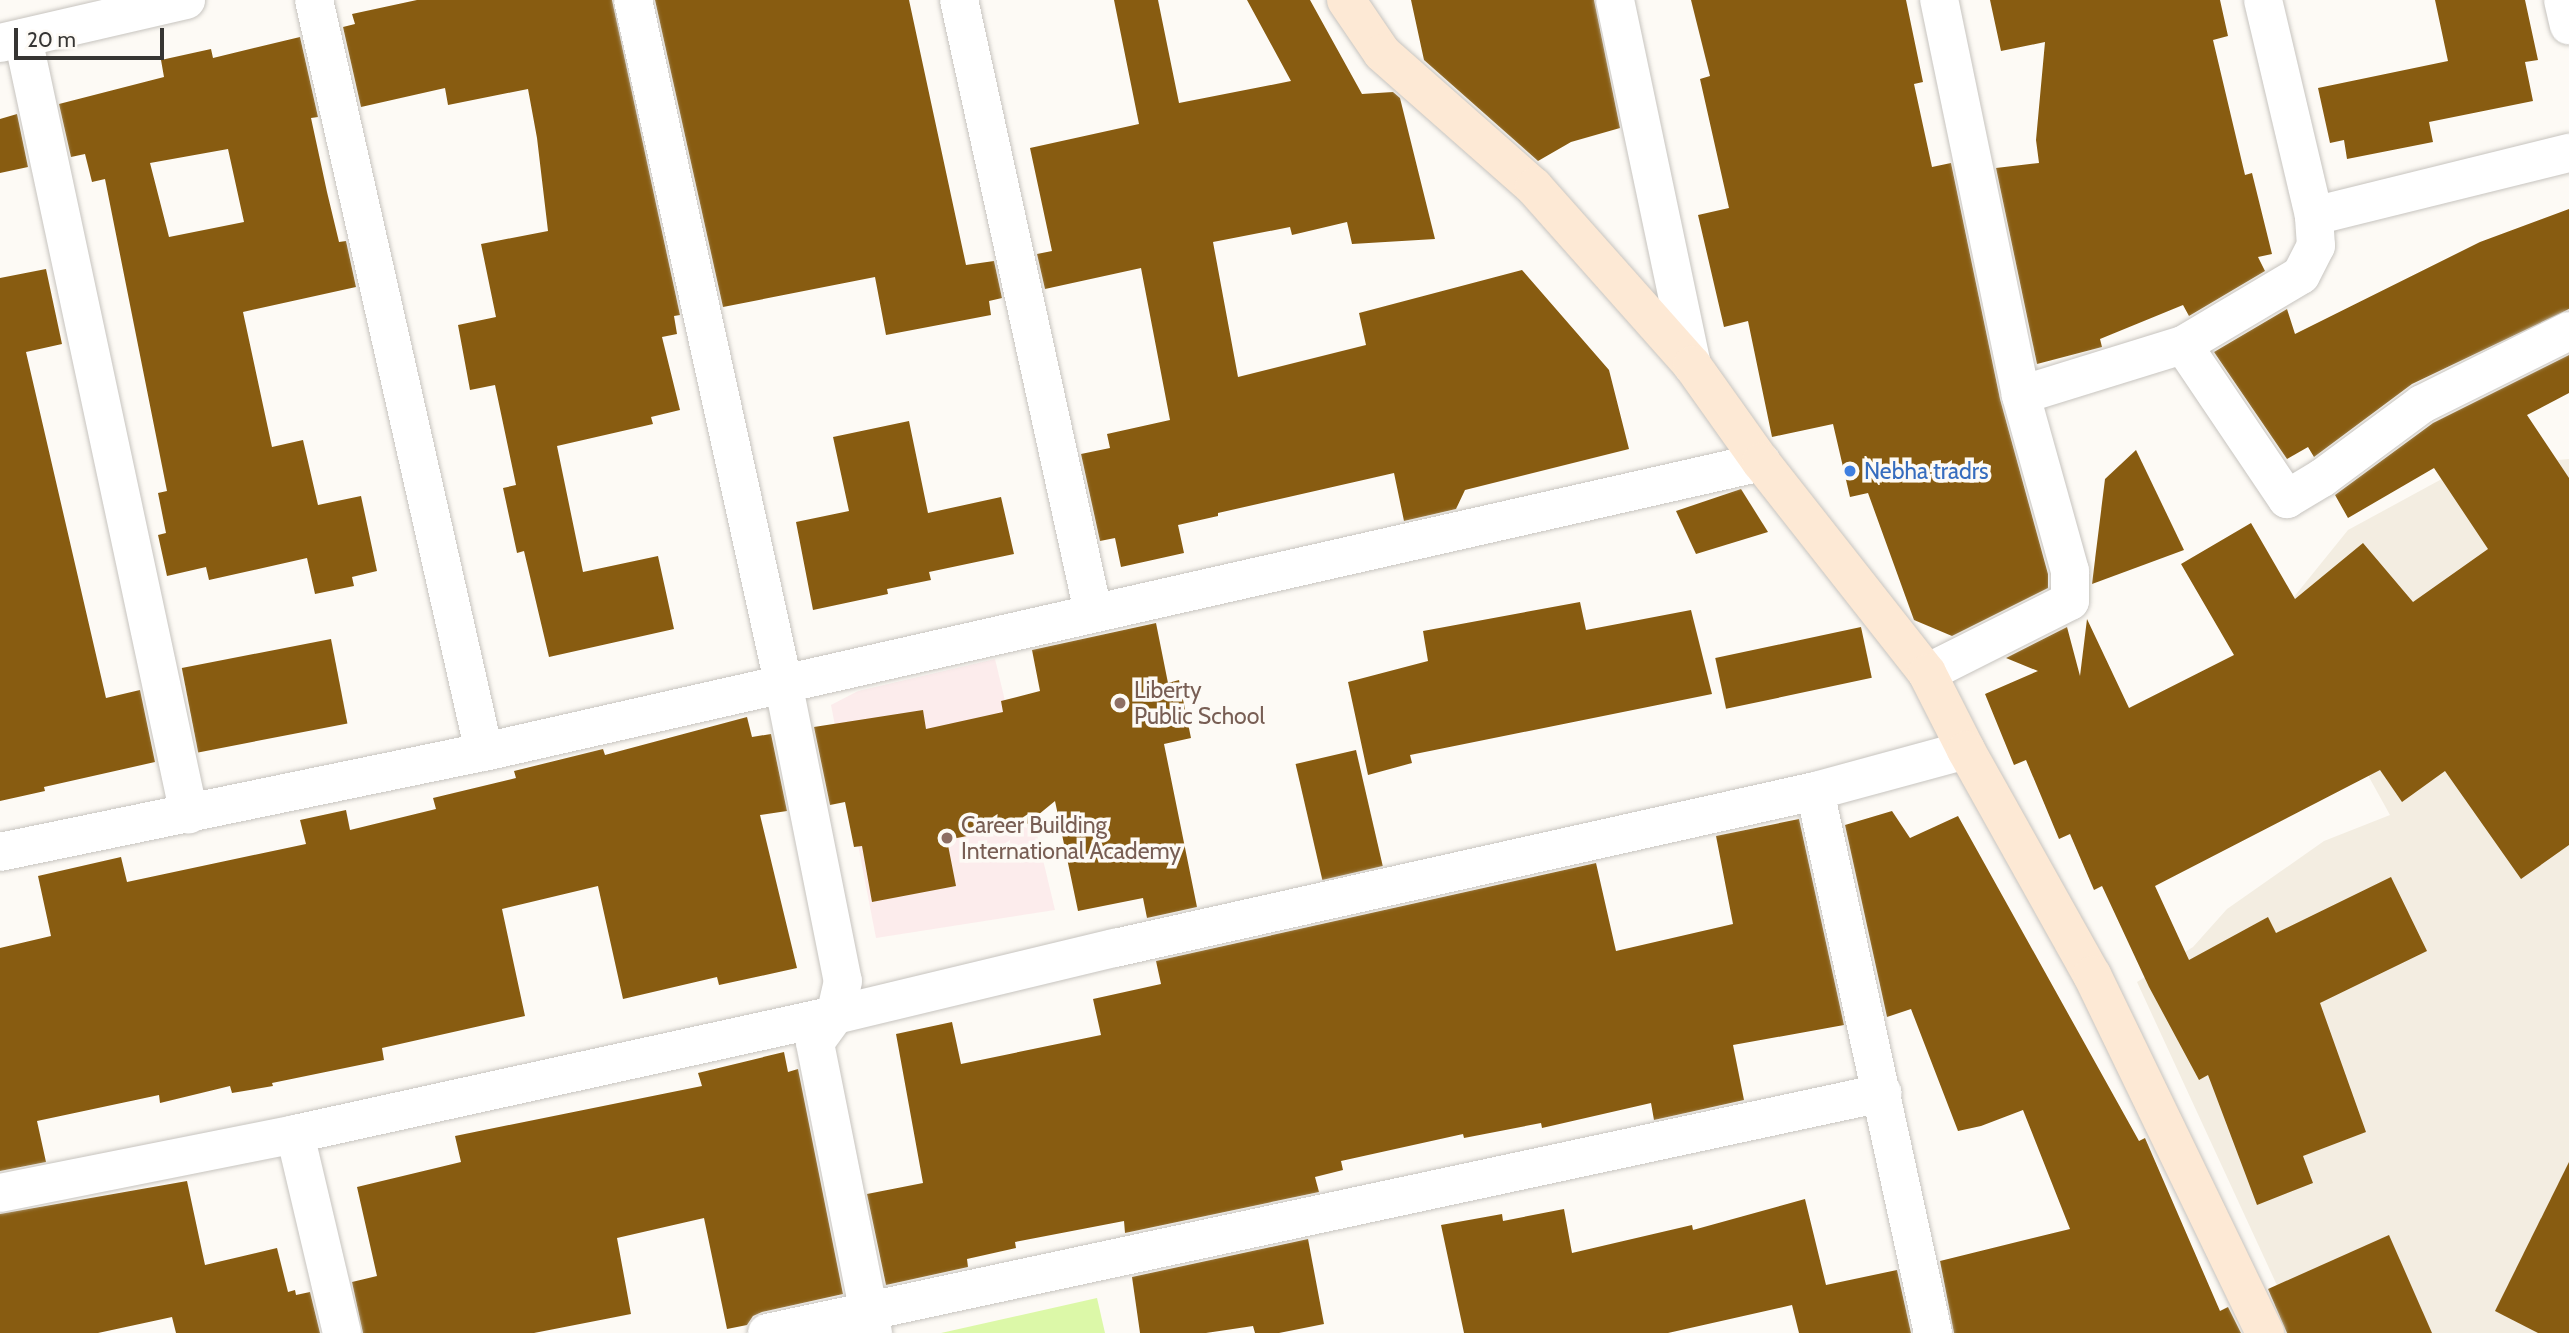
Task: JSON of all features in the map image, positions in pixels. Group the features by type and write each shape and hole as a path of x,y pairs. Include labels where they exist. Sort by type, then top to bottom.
{"main road":[{"path":"1346,0 1382,53 1534,187 1692,365 1760,462 1927,673 1966,750 2092,975 2265,1333"}],"street":[{"path":"186,0 11,41 189,814"},
{"path":"314,0 484,752"},
{"path":"633,0 783,682 843,981 835,1016 815,1043 870,1322"},
{"path":"960,0 1093,612"},
{"path":"1615,0 1692,365"},
{"path":"1927,673 2070,601 2070,571 2021,395 1939,0"},
{"path":"2021,395 2183,345 2301,275 2316,246 2314,216 2263,0"},
{"path":"2563,0 2569,25"},
{"path":"2314,216 2569,153"},
{"path":"2183,345 2287,499 2322,478 2422,404 2569,331"},
{"path":"0,852 484,752 1760,462"},
{"path":"0,1193 295,1134 835,1016 1115,948 1815,791 1966,750"},
{"path":"1815,791 1933,1333"},
{"path":"767,1333 870,1322 1882,1093"},
{"path":"295,1134 342,1333"}],"shaded area":[{"path":"2569,459 2569,1333 2299,1333 2137,982 2193,947 2227,909 2324,841 2390,815 2319,687 2276,619 2348,530 2462,468"},
{"name":"Career Building International Academy","path":"995,659 1055,910 876,938 831,705 858,691"}],"green space":[{"path":"1097,1298 1105,1333 941,1333"}],"building":[{"path":"417,0 612,0 680,315 674,316 677,334 662,337 680,410 651,417 653,424 557,446 583,572 658,556 674,629 549,657 524,551 517,553 503,488 516,485 495,385 470,390 458,325 496,317 481,244 548,231 528,89 448,105 445,88 361,107 343,27 355,24 352,14"},
{"path":"655,0 909,0 966,265 994,261 1002,298 989,301 991,315 886,335 875,277 723,307"},
{"path":"1114,0 1158,0 1179,103 1291,81 1247,0 1310,0 1362,94 1393,92 1400,98 1435,239 1352,244 1347,222 1292,235 1290,227 1213,242 1238,377 1366,345 1359,313 1522,270 1609,370 1629,449 1465,490 1456,509 1404,521 1394,473 1218,513 1218,516 1178,525 1184,553 1121,567 1115,538 1100,541 1081,454 1110,448 1107,434 1170,420 1141,268 1045,289 1037,254 1052,251 1030,148 1139,124"},
{"path":"1411,0 1594,0 1620,128 1571,142 1538,161 1424,60"},
{"path":"1691,0 1906,0 1923,82 1914,84 1932,167 1951,163 2000,399 2048,574 2048,588 1952,636 1914,620 1868,493 1850,497 1833,424 1772,437 1748,321 1724,327 1698,215 1729,208 1700,79 1710,76"},
{"path":"1990,0 2220,0 2228,36 2213,40 2245,175 2252,173 2272,254 2258,257 2265,271 2189,316 2183,305 2100,339 2102,347 2037,364 1996,168 2039,163 2036,140 2045,42 2001,51"},
{"path":"2435,0 2525,0 2538,60 2525,62 2533,101 2429,122 2433,142 2347,159 2344,140 2330,143 2318,88 2448,61"},
{"path":"300,37 318,117 311,118 327,192 339,242 346,241 356,287 243,312 272,447 303,440 318,505 361,496 377,571 352,577 354,586 315,594 307,558 209,580 206,567 167,576 158,535 166,533 158,493 167,491 105,179 92,182 85,154 71,157 59,104 164,77 161,60 211,49 213,58","holes":["228,149 244,222 169,237 150,163"]},
{"path":"17,114 28,167 0,173 0,119"},
{"path":"2569,209 2569,309 2412,384 2314,457 2308,447 2287,459 2214,352 2287,309 2295,334 2480,242"},
{"path":"46,269 62,344 26,352 106,698 140,690 155,762 44,787 45,791 0,801 0,278"},
{"path":"2569,355 2569,393 2527,415 2569,478 2569,845 2521,879 2445,771 2402,802 2380,770 2155,886 2189,960 2268,917 2276,933 2391,877 2427,951 2320,1003 2366,1132 2303,1156 2313,1183 2257,1205 2208,1075 2199,1080 2149,987 2102,886 2094,890 2070,834 2059,839 2026,760 2014,765 1985,694 2038,671 2006,658 2067,627 2080,676 2087,619 2129,708 2234,655 2181,564 2251,523 2295,599 2363,543 2413,602 2488,549 2434,468 2348,518 2335,495 2433,423"},
{"path":"909,421 928,513 1001,497 1014,554 929,572 931,580 887,589 888,594 813,610 796,522 849,511 833,437"},
{"path":"2136,450 2184,550 2092,584 2105,479"},
{"path":"1741,489 1768,532 1696,554 1676,511"},
{"path":"1580,602 1586,630 1691,610 1712,694 1410,755 1412,763 1368,775 1348,682 1428,661 1423,631"},
{"path":"1156,623 1168,683 1179,680 1191,738 1164,744 1197,907 1147,918 1143,898 1078,911 1055,801 1027,824 947,840 956,886 872,902 862,846 854,847 845,802 830,805 814,727 923,710 926,729 1003,712 1001,701 1040,691 1032,650"},
{"path":"1861,627 1872,678 1726,709 1715,658"},
{"path":"331,639 347,723 198,752 182,668"},
{"path":"747,717 752,737 771,734 787,811 760,815 797,968 719,985 717,977 623,999 598,886 502,909 525,1016 382,1048 384,1060 272,1083 273,1086 232,1093 230,1086 160,1103 159,1095 37,1121 46,1162 0,1171 0,948 51,936 38,876 121,857 127,882 306,844 300,820 346,810 350,830 436,809 433,798 516,778 514,771 603,749 605,755"},
{"path":"1356,750 1383,866 1322,880 1296,764"},
{"path":"1892,811 1910,838 1958,816 2139,1141 2145,1138 2220,1311 2228,1307 2241,1333 1954,1333 1940,1261 2070,1229 2023,1110 1981,1126 1958,1131 1911,1009 1887,1017 1845,825"},
{"path":"1799,819 1844,1025 1733,1045 1744,1100 1654,1120 1651,1103 1542,1128 1541,1123 1464,1138 1463,1134 1341,1161 1343,1170 1315,1177 1319,1192 1125,1233 1124,1221 1015,1242 1016,1248 967,1259 968,1267 886,1285 867,1194 923,1183 896,1034 952,1022 961,1064 1101,1035 1093,999 1161,984 1156,961 1596,863 1616,951 1733,924 1716,836"},
{"path":"784,1052 788,1072 798,1069 843,1294 762,1312 753,1316 747,1325 727,1329 704,1218 617,1238 631,1314 534,1333 363,1333 352,1282 377,1276 357,1187 461,1162 455,1136 702,1086 698,1073"},
{"path":"2569,1162 2569,1333 2538,1333 2495,1311"},
{"path":"187,1181 205,1265 277,1248 288,1292 295,1290 296,1295 310,1292 320,1333 176,1333 172,1317 98,1333 0,1333 0,1214"},
{"path":"1805,1199 1826,1285 1897,1270 1911,1333 1799,1333 1792,1305 1668,1333 1464,1333 1441,1225 1502,1214 1503,1221 1564,1209 1572,1253 1692,1225 1693,1230"},
{"path":"2389,1235 2432,1333 2287,1333 2268,1289"},
{"path":"1308,1239 1324,1324 1279,1333 1255,1333 1253,1326 1206,1333 1140,1333 1132,1277"}],"place":[{"name":"Nebha tradrs","path":"1850,471"},
{"name":"Liberty Public School","path":"1120,703"},
{"name":"Career Building International Academy","path":"947,838"}]}
